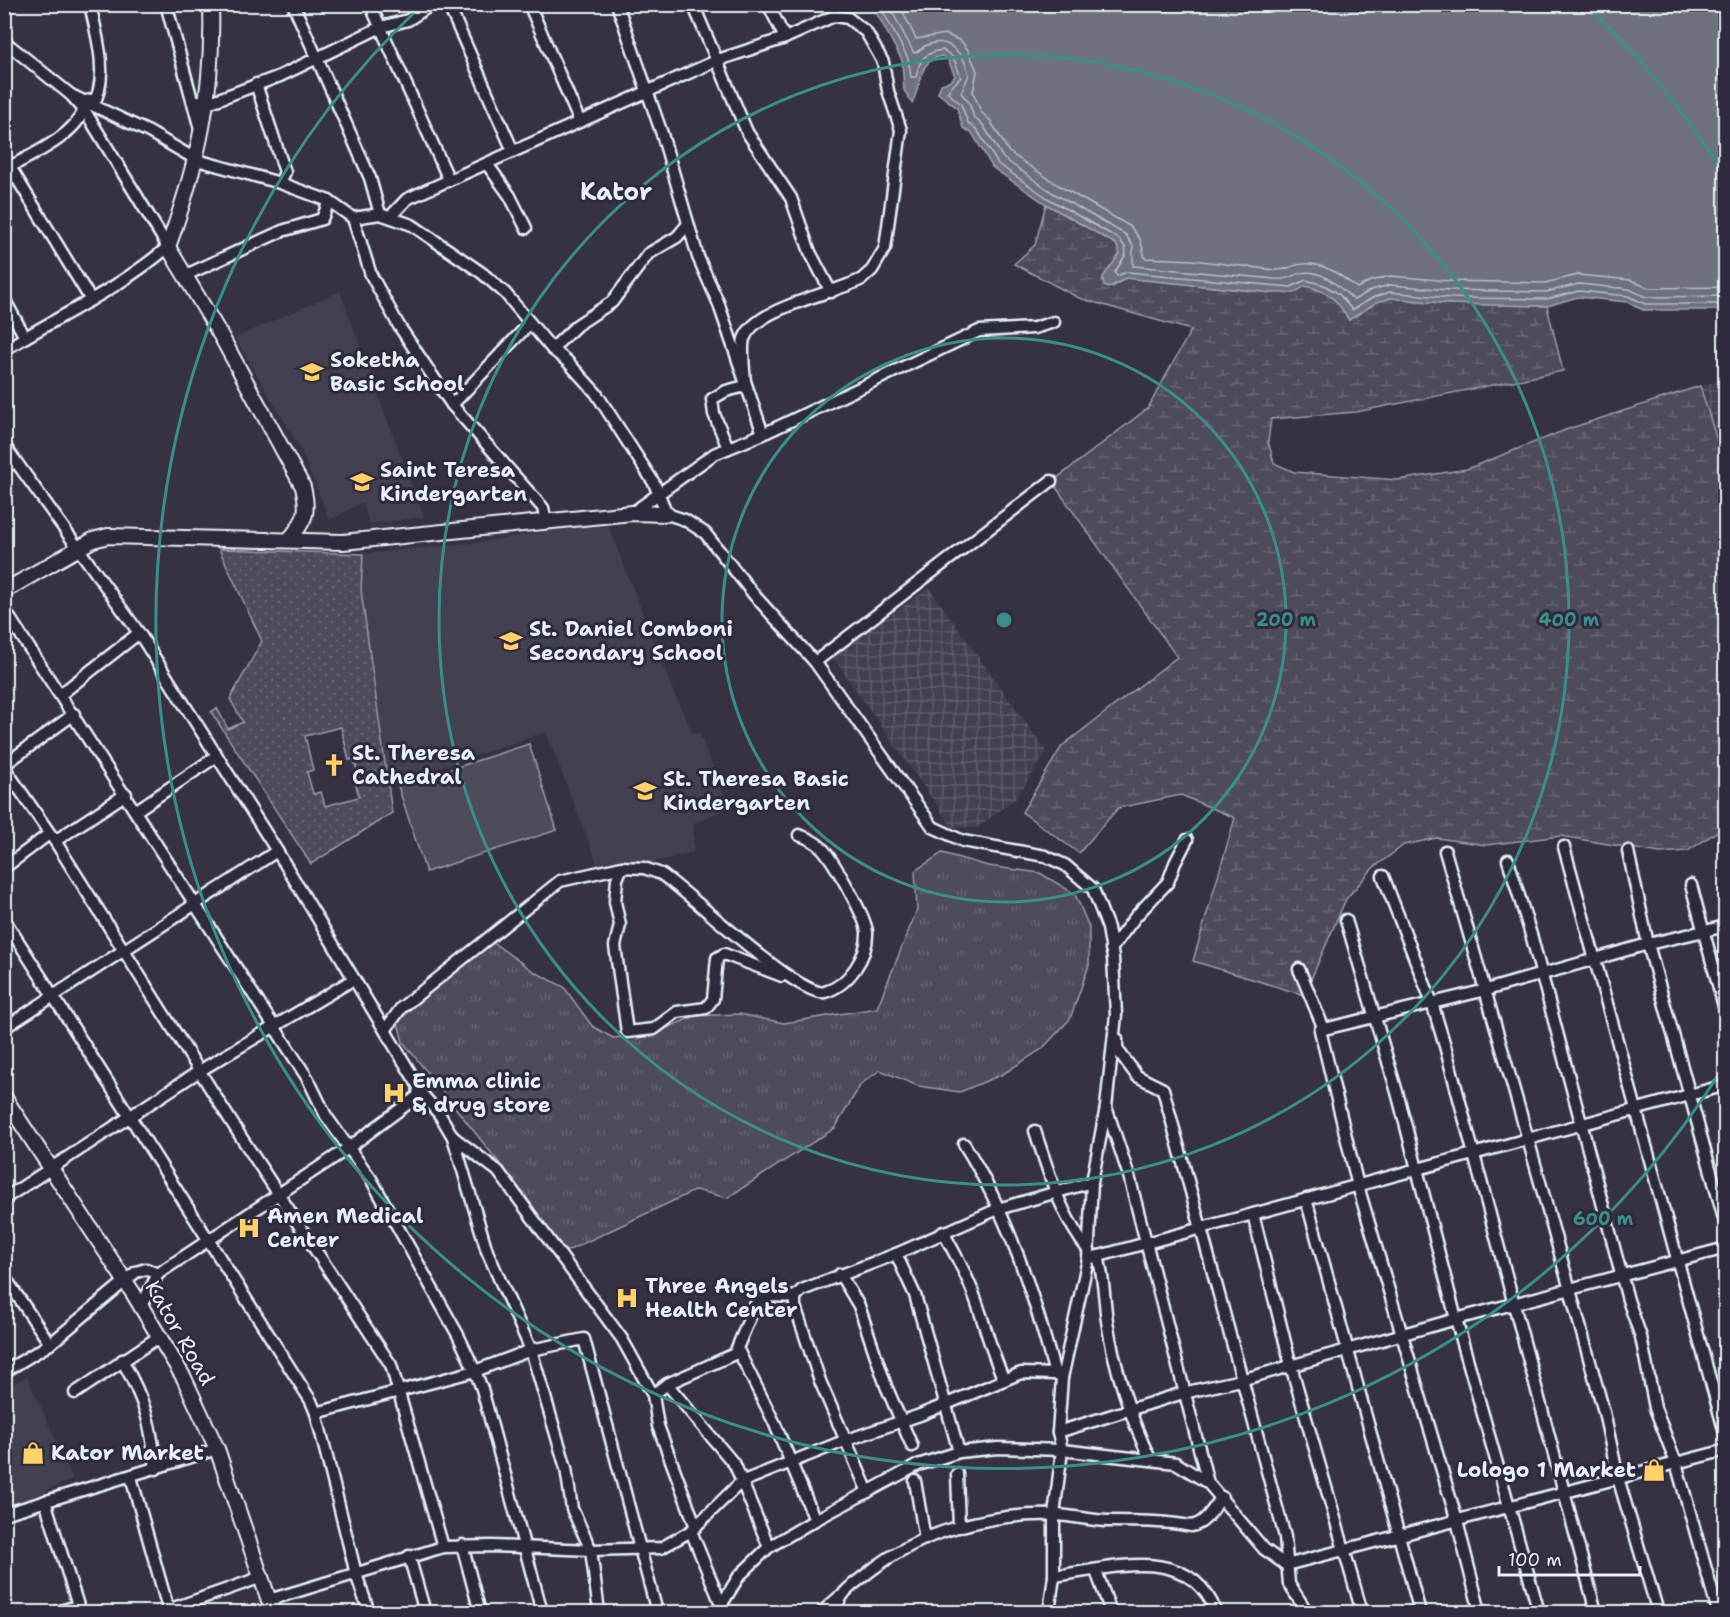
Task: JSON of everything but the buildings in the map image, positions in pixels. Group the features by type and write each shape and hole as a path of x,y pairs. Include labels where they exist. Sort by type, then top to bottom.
{"street":[{"path":"90,4 100,60 101,86 96,99 85,106 77,123 44,148 7,164 91,300"},
{"path":"166,4 201,131"},
{"path":"4,350 91,300 168,247 197,160 208,103 211,4"},
{"path":"293,4 385,216"},
{"path":"370,4 449,180"},
{"path":"192,100 208,103 256,84 316,59 381,27 408,20 432,4"},
{"path":"448,4 513,151"},
{"path":"529,4 579,120"},
{"path":"617,4 648,91 698,256 718,302 763,434"},
{"path":"693,4 747,132 791,198 810,252 831,292"},
{"path":"768,4 785,38"},
{"path":"385,216 407,199 579,120 718,60 785,38 834,16 848,18 856,22 883,62 890,99 900,126 890,224 882,257 862,279 769,314 751,330 744,339 745,386"},
{"path":"4,41 85,106 149,132 197,160 280,183 329,201 353,218 371,275 399,326 452,405 543,508 546,524"},
{"path":"256,84 283,162 285,172 280,183"},
{"path":"85,106 186,275 303,487 308,505 304,522 290,539"},
{"path":"487,164 510,196 526,228"},
{"path":"186,275 282,231 322,219 329,201"},
{"path":"353,218 385,216 412,225 482,273 519,307 552,349 567,361 596,393 659,492 667,514"},
{"path":"552,349 577,325 612,302 648,254 677,237 688,224"},
{"path":"4,299 25,337"},
{"path":"452,405 530,322"},
{"path":"632,513 659,492 728,448 763,434 979,331 1034,328 1054,322"},
{"path":"728,448 714,414 712,399 726,391 745,386"},
{"path":"4,445 139,633 278,851 386,1029 420,1092 440,1115 453,1137 487,1251 531,1350 566,1468 572,1509 591,1550 599,1612"},
{"path":"4,467 16,462"},
{"path":"815,662 1051,481"},
{"path":"4,591 93,540 126,534 343,542 546,524 632,513 667,514 684,520 705,533 755,596 815,662 933,827 963,841 1045,856 1065,865 1093,889 1101,906 1111,946 1116,1016 1106,1107 1092,1182 1092,1255 1059,1376 1058,1432 1062,1450 1054,1515 1054,1576 1049,1612"},
{"path":"4,609 137,810 273,1024 347,1149 371,1179 458,1335 482,1389 542,1612"},
{"path":"61,694 139,633"},
{"path":"74,714 4,766 390,1365 443,1547"},
{"path":"137,810 217,756"},
{"path":"4,868 126,794"},
{"path":"622,867 617,879 615,902 620,925 615,946 627,1032 654,1029 677,1012 706,1008 713,999 717,958 724,954 799,983 817,993 837,986 852,973 864,954 867,932 862,915 823,849 811,839 799,835"},
{"path":"1187,840 1174,863 1168,882 1111,946 1117,1049 1137,1076 1163,1089 1285,1537 1289,1584 1307,1612"},
{"path":"1564,847 1725,1437"},
{"path":"4,1028 278,851"},
{"path":"1445,851 1604,1412 1618,1478 1658,1612"},
{"path":"1628,851 1648,944 1725,1226"},
{"path":"1508,860 1542,975 1580,1125 1641,1337 1655,1408 1676,1463 1718,1612"},
{"path":"386,1029 401,1008 560,881 622,867 644,868 668,878 707,912 799,983"},
{"path":"1383,876 1432,1003 1515,1304 1596,1612"},
{"path":"1691,885 1725,1014"},
{"path":"4,918 316,1413 356,1574 369,1612"},
{"path":"1346,920 1376,1018 1456,1319 1539,1612"},
{"path":"1480,1612 1457,1521 1401,1335 1394,1300 1358,1186 1320,1030 1486,990 1648,944 1725,926"},
{"path":"1299,969 1324,1029"},
{"path":"4,1199 129,1115 273,1024 354,978"},
{"path":"1092,1255 1146,1243 1474,1155 1725,1085"},
{"path":"141,1306 158,1274 347,1149 418,1096 420,1092"},
{"name":"Kator Road","path":"4,1097 126,1282 184,1378 217,1449 271,1606"},
{"path":"1106,1107 1129,1176 1208,1483"},
{"path":"1035,1131 1055,1191 1072,1231 1092,1255 1104,1276 1111,1341 1131,1409 1149,1459"},
{"path":"453,1137 498,1171 521,1199 622,1339 653,1395 658,1426 719,1608"},
{"path":"964,1144 983,1174 998,1209 1059,1376"},
{"path":"868,1492 844,1441 807,1345 795,1306 795,1297 802,1290 896,1254 998,1209 1092,1182"},
{"path":"1306,1199 1420,1612"},
{"path":"1253,1214 1292,1366 1362,1612"},
{"path":"943,1232 964,1270 979,1308 993,1356 1004,1380"},
{"path":"1058,1432 1183,1393 1241,1380 1456,1319 1725,1248"},
{"path":"896,1254 915,1295 948,1404 959,1452"},
{"path":"4,1372 50,1344 141,1270 158,1274"},
{"path":"840,1274 859,1306 886,1386 912,1446"},
{"path":"4,1276 50,1344"},
{"path":"653,1395 667,1384 735,1353 755,1305 771,1296 795,1297"},
{"path":"75,1393 160,1336"},
{"path":"316,1413 475,1371 531,1350 584,1339 657,1612"},
{"path":"735,1353 738,1352 815,1520"},
{"path":"122,1360 144,1399 152,1430 156,1469"},
{"path":"271,1606 356,1574 443,1547 462,1545 591,1550 661,1548 694,1529 741,1482 844,1441 948,1404 1021,1373 1059,1376"},
{"path":"667,1384 735,1466 769,1547"},
{"path":"719,1608 739,1576 769,1547 815,1520 918,1465 959,1452 998,1448 1062,1450 1176,1463 1208,1483 1264,1548 1286,1565"},
{"path":"4,1514 217,1449"},
{"path":"1286,1565 1725,1450"},
{"path":"957,1474 959,1527"},
{"path":"131,1477 169,1611 262,1577"},
{"path":"915,1481 925,1539"},
{"path":"822,1612 884,1560 925,1539 959,1527 996,1518 1054,1515 1191,1526 1204,1521 1222,1497"},
{"path":"45,1501 79,1609 56,1612"},
{"path":"462,1545 480,1612"},
{"path":"409,1556 425,1612"},
{"path":"1054,1576 1146,1565 1168,1566 1182,1571 1205,1592 1216,1612"},
{"path":"1096,1571 1111,1612"},
{"path":"835,1612 839,1597"}],"shaded area":[{"path":"340,291 424,517 369,524 363,502 330,520 299,446 235,338"},
{"path":"1725,379 1725,466 1700,386"},
{"name":"St. Daniel Comboni Secondary School","path":"607,522 673,691 693,734 699,733 729,808 694,823 693,852 602,876 546,732 389,784 361,590 363,554 480,542"},
{"path":"929,588 1047,752 1016,798 977,828 952,827 832,656"},
{"name":"Kator Market","path":"27,1376 73,1479 5,1509 4,1389"}],"green space":[{"path":"1046,204 1116,244 1120,254 1102,282 1113,287 1126,278 1273,293 1305,286 1322,290 1336,300 1349,320 1377,302 1391,298 1450,304 1547,306 1563,371 1356,412 1271,419 1268,441 1274,463 1294,472 1398,480 1467,469 1568,429 1700,386 1725,466 1725,826 1688,851 1660,853 1561,836 1486,845 1437,838 1404,845 1373,868 1346,899 1304,995 1193,961 1235,818 1181,795 1118,808 1079,853 1022,812 1062,746 1177,657 1052,482 1148,408 1191,330 1079,298 1014,264 1035,245"},
{"path":"219,549 363,554 361,590 392,813 311,864 211,712 217,708 228,729 243,722 230,699 262,641","holes":["341,727 349,760 354,759 360,784 356,785 359,797 325,806 321,792 313,794 307,772 313,770 305,736"]},
{"path":"529,744 557,830 426,872 398,786"},
{"path":"942,853 988,866 1040,873 1075,894 1089,927 1089,965 1070,1019 1042,1049 1003,1074 960,1092 918,1086 880,1070 861,1084 835,1128 727,1198 696,1190 565,1252 524,1194 403,1042 398,1023 425,993 492,942 533,971 564,987 592,1026 613,1038 655,1033 695,1016 739,1014 784,1023 877,1008 917,910 915,871"}],"water":[{"path":"872,5 1725,5 1725,310 1643,310 1627,302 1578,297 1547,306 1450,304 1391,298 1377,302 1349,320 1332,297 1305,286 1294,293 1273,293 1126,278 1108,288 1104,286 1103,277 1120,254 1116,244 1046,204 993,168 972,133 963,128 957,108 938,93 941,84 951,81 955,76 948,60 942,56 928,63 924,68 912,103 904,90 902,60"}],"place":[{"name":"Soketha Basic School","path":"312,372"},
{"name":"Saint Teresa Kindergarten","path":"362,482"},
{"name":"St. Daniel Comboni Secondary School","path":"511,641"},
{"name":"St. Theresa Cathedral","path":"334,765"},
{"name":"St. Theresa Basic Kindergarten","path":"645,791"},
{"name":"Emma clinic & drug store","path":"394,1093"},
{"name":"Amen Medical Center","path":"249,1228"},
{"name":"Three Angels Health Center","path":"627,1298"},
{"name":"Kator Market","path":"33,1453"},
{"name":"Lologo 1 Market","path":"1654,1470"}],"district":[{"name":"Kator","path":"616,192"}]}
